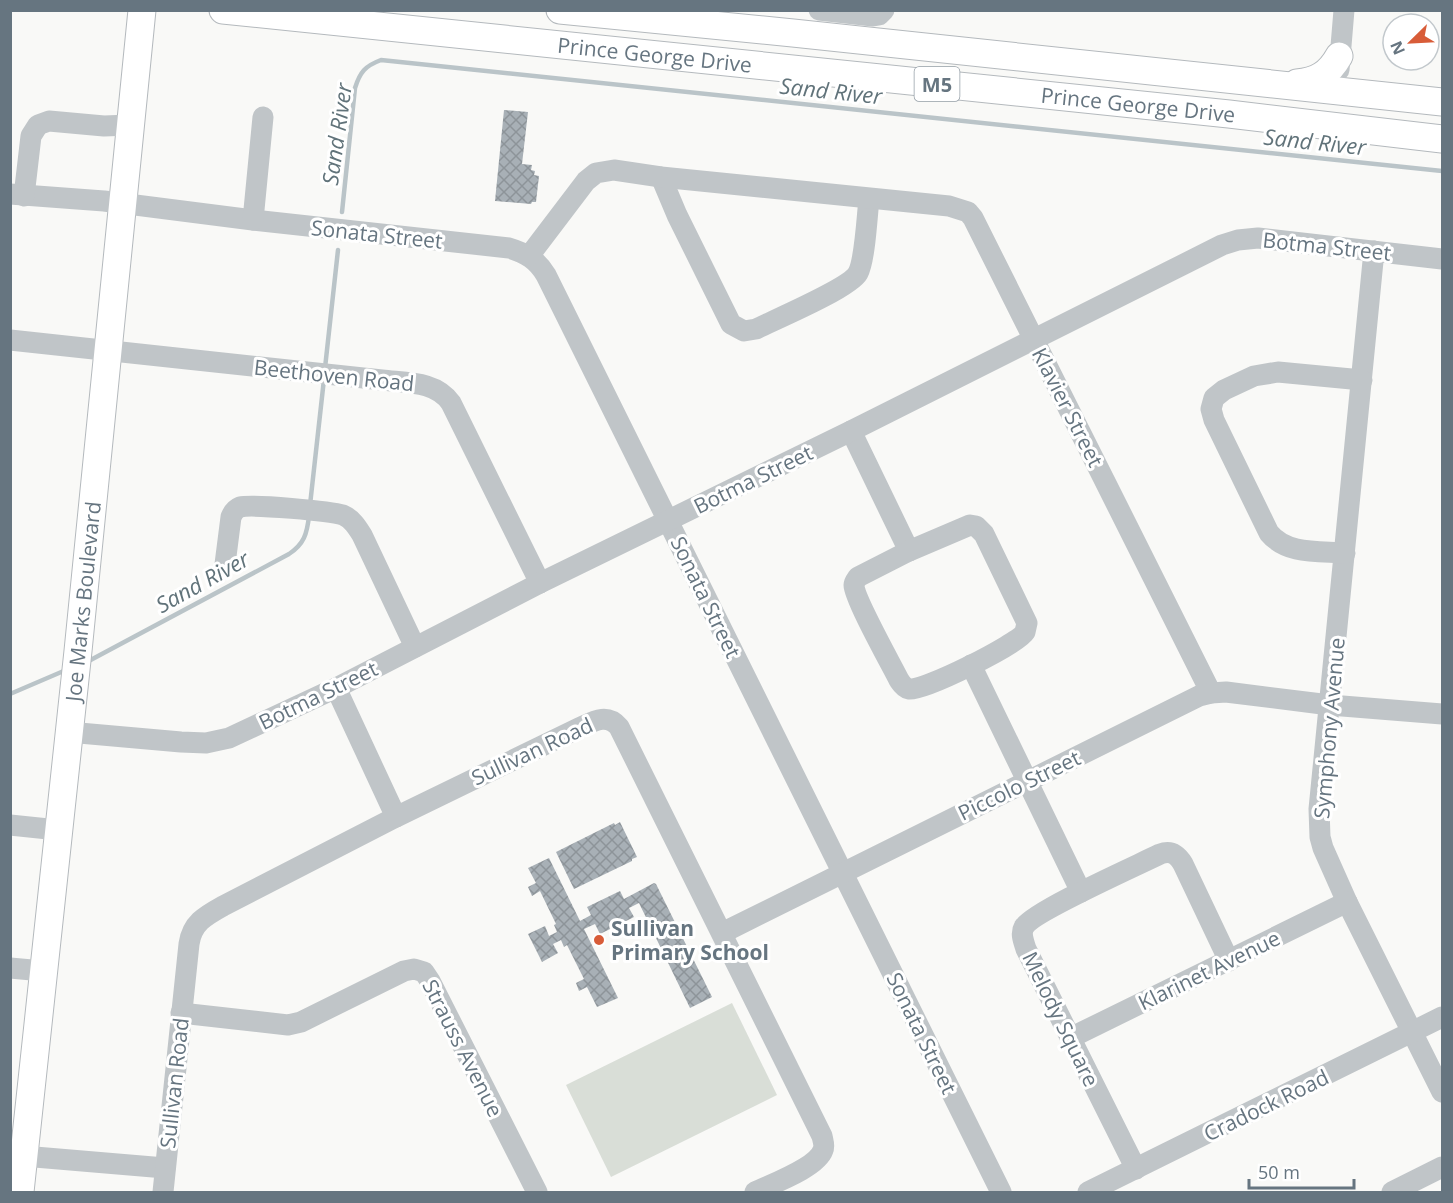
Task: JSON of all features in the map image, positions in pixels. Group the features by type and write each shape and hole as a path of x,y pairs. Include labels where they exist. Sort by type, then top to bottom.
{"main road":[{"name":"Joe Marks Boulevard","path":"20,1192 78,651 142,10"},
{"name":"Prince George Drive","path":"223,10 1229,114 1443,139"},
{"name":"Prince George Drive","path":"560,10 1443,102"},
{"path":"1257,82 1296,83 1314,80 1328,72 1339,56"}],"street":[{"path":"819,10 873,16 879,15 884,10"},
{"path":"1339,91 1339,56 1344,10"},
{"path":"253,220 263,117"},
{"path":"17,195 31,136 38,125 49,121 104,126 130,125"},
{"name":"Klavier Street","path":"529,256 586,182 596,173 614,170 661,177 949,206 968,212 1034,338 1211,693"},
{"path":"661,177 724,312 731,324 744,331 756,329 833,291 856,277 861,265 869,199"},
{"name":"Sonata Street","path":"17,195 122,204 509,249 536,261 546,275 1001,1192"},
{"name":"Botma Street","path":"68,732 181,742 218,741 336,688 540,583 851,431 1206,253 1238,240 1258,238 1443,259"},
{"name":"Symphony Avenue","path":"1374,251 1319,809 1320,837 1347,902 1443,1092"},
{"name":"Beethoven Road","path":"10,340 425,385 443,393 451,403 540,583"},
{"path":"1345,553 1291,548 1276,541 1269,533 1218,430 1211,409 1214,398 1224,390 1266,373 1278,372 1362,380"},
{"path":"851,431 909,551"},
{"path":"225,564 234,511 244,507 343,515 355,524 415,647"},
{"path":"964,526 976,526 984,534 1027,627 1022,638 971,665 916,689 909,689 902,685 866,615 854,586 858,577 964,526"},
{"path":"971,665 1081,892"},
{"path":"336,688 396,817"},
{"name":"Piccolo Street","path":"722,933 1168,711 1211,693 1226,692 1330,705 1443,714"},
{"name":"Sullivan Road","path":"163,1192 190,935 197,922 223,906 396,817 596,720 608,718 620,728 824,1142 822,1152 812,1163 755,1192"},
{"path":"10,825 58,830"},
{"name":"Melody Square","path":"1137,1169 1026,949 1022,933 1024,927 1035,917 1081,892 1170,852 1174,853 1186,869 1229,961"},
{"name":"Klarinet Avenue","path":"1070,1038 1347,902"},
{"path":"10,968 43,971"},
{"name":"Strauss Avenue","path":"181,1013 288,1025 302,1022 404,971 414,969 424,972 537,1192"},
{"name":"Cradock Road","path":"1088,1192 1443,1017"},
{"path":"24,1156 165,1168"},
{"path":"1392,1192 1443,1167"}],"shaded area":[{"path":"732,1003 777,1095 611,1177 566,1085"}],"building":[{"path":"504,110 528,112 522,164 532,165 531,170 535,171 534,175 539,176 536,202 531,204 495,201"},
{"path":"620,822 637,857 574,889 556,852"},
{"path":"549,858 580,921 591,915 587,907 620,891 624,899 656,884 712,997 690,1008 639,903 629,908 634,917 600,934 595,924 584,929 618,998 597,1007 587,987 579,991 576,983 584,979 567,945 564,947 561,940 553,944 558,953 542,962 528,934 545,926 549,936 557,932 554,925 556,924 540,891 532,896 528,887 536,883 528,868"}],"waterway":[{"name":"Sand River","path":"342,212 355,88 364,70 381,60 1442,171"},
{"name":"Sand River","path":"325,368 338,250"},
{"name":"Sand River","path":"310,505 324,379"},
{"name":"Sand River","path":"85,663 289,554 304,538 309,516"},
{"name":"Sand River","path":"10,694 66,670"}],"place":[{"name":"Sullivan Primary School","path":"599,940"}]}
